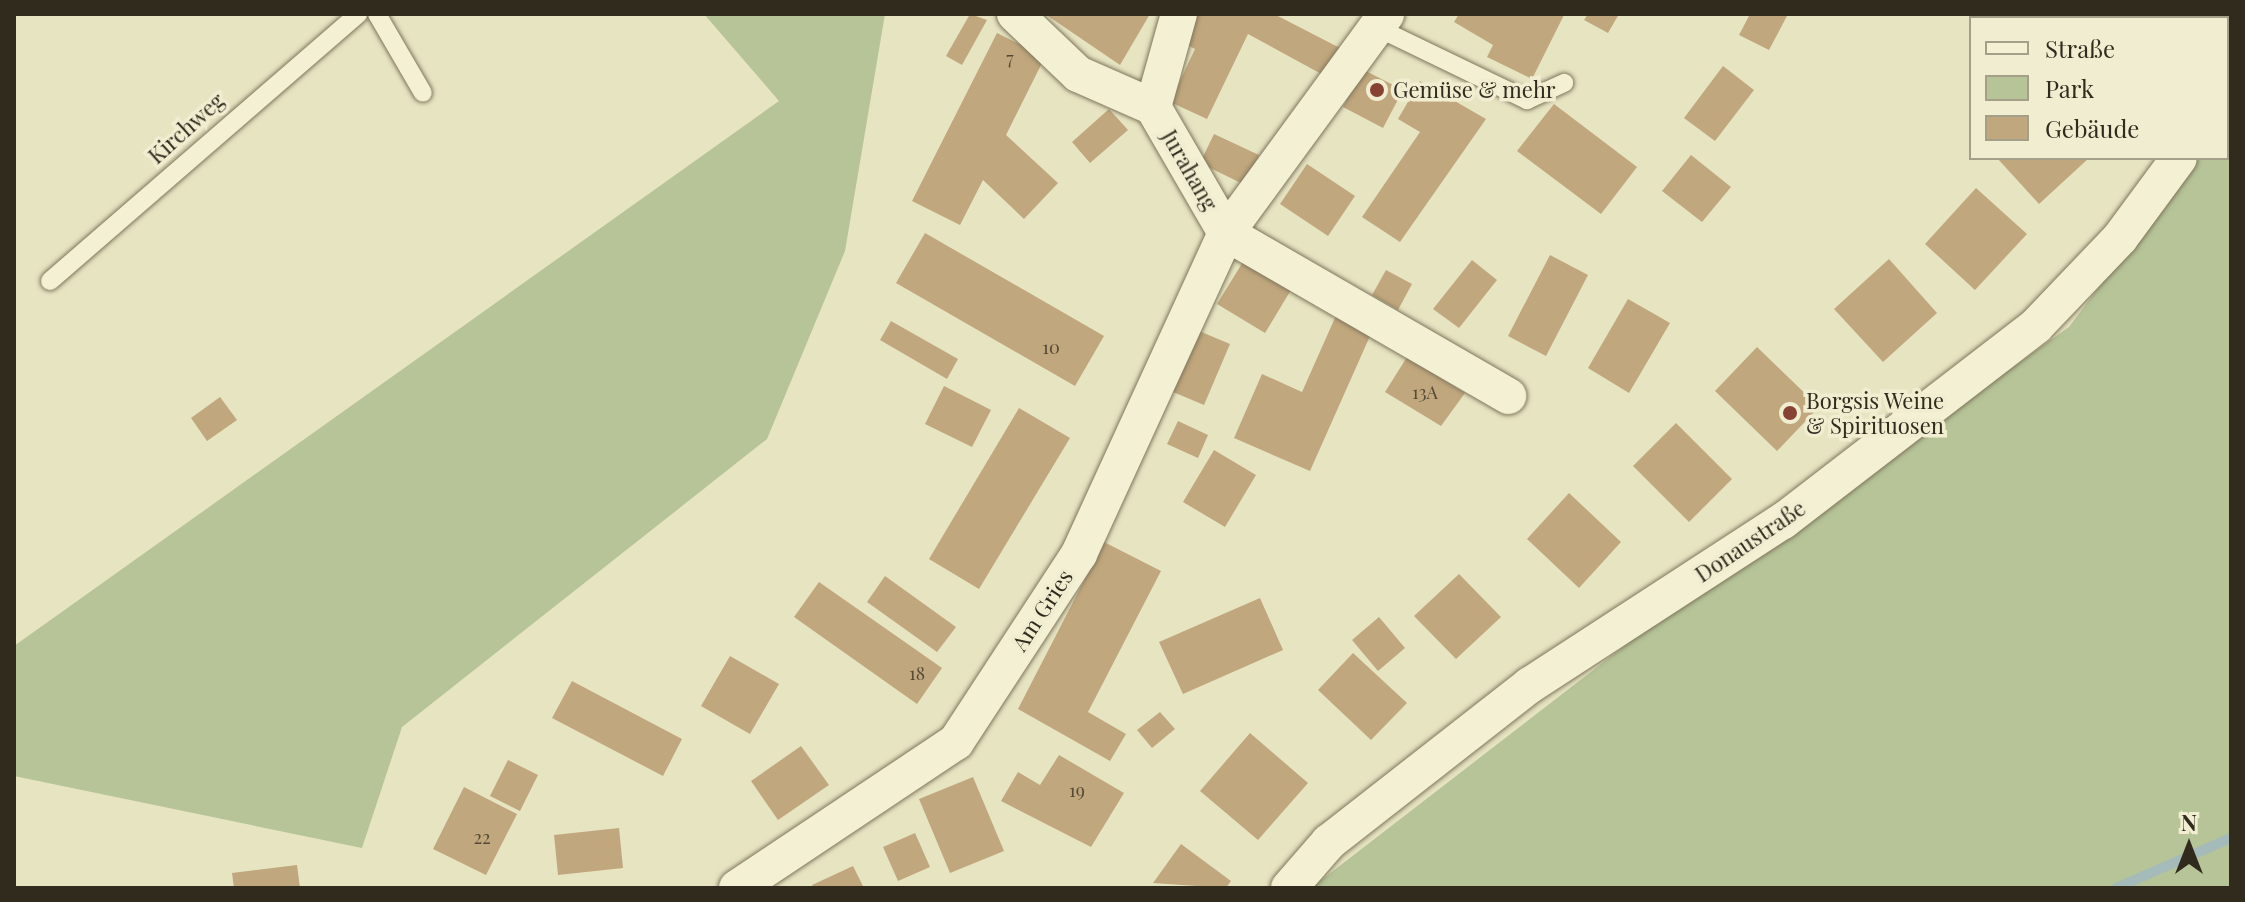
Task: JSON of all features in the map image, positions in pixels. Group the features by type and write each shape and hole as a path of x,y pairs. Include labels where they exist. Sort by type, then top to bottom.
{"street":[{"name":"Jurahang","path":"1015,14 1078,74 1153,107 1226,233"},
{"name":"Jurahang","path":"1153,107 1179,14"},
{"name":"Am Gries","path":"737,888 956,742 1079,554 1226,233 1381,21"},
{"name":"Donaustraße","path":"1289,888 1329,842 1530,685 1783,521 2036,326 2120,238 2178,160"},
{"path":"1226,233 1508,396"}],"lane":[{"name":"Kirchweg","path":"50,281 358,14"},
{"path":"377,14 423,93"},
{"path":"1381,21 1527,100 1564,83"}],"green space":[{"path":"704,14 885,14 845,251 767,439 402,727 362,848 14,776 14,646 779,101"},
{"path":"2231,110 2231,888 1311,888 1662,617 2069,327 2194,160 2229,160"}],"building":[{"path":"970,14 987,20 962,65 946,56"},
{"path":"1045,14 1150,14 1120,65"},
{"path":"1193,14 1274,14 1340,48 1325,76 1248,34 1207,119 1170,102 1195,49 1179,41"},
{"path":"1459,14 1564,15 1532,79 1487,57 1493,45 1454,22"},
{"path":"1588,14 1619,14 1608,33 1584,20"},
{"path":"1750,14 1788,14 1769,50 1739,35"},
{"path":"997,33 1045,57 1006,135 1058,183 1024,219 983,180 960,225 912,201"},
{"path":"1723,66 1754,90 1715,141 1684,118"},
{"path":"1362,69 1403,90 1383,128 1343,107"},
{"path":"1420,81 1486,119 1400,242 1362,217 1420,132 1398,119"},
{"path":"1554,104 1637,167 1601,214 1517,151"},
{"path":"1109,109 1128,130 1090,163 1072,142"},
{"path":"1214,134 1259,155 1245,185 1200,163"},
{"path":"1691,155 1731,187 1702,222 1662,191"},
{"path":"1999,160 2087,160 2039,204"},
{"path":"1307,164 1355,196 1328,236 1280,204"},
{"path":"1976,188 2027,234 1975,290 1925,244"},
{"path":"925,233 1104,336 1075,386 896,283"},
{"path":"1550,255 1588,275 1546,356 1508,336"},
{"path":"1246,257 1294,285 1265,333 1217,304"},
{"path":"1889,259 1937,313 1883,362 1834,309"},
{"path":"1472,260 1497,280 1459,328 1433,309"},
{"path":"1386,270 1412,284 1398,310 1372,295"},
{"path":"1628,299 1670,323 1629,393 1588,368"},
{"path":"1338,311 1374,327 1310,471 1234,438 1262,374 1302,392"},
{"path":"891,321 958,359 947,379 880,340"},
{"path":"1192,328 1230,344 1204,405 1166,389"},
{"path":"1757,347 1819,407 1777,451 1715,391"},
{"path":"1407,357 1465,393 1441,426 1385,392"},
{"path":"944,386 991,410 972,447 925,424"},
{"path":"220,397 237,420 207,441 191,418"},
{"path":"1019,408 1070,438 979,589 929,559"},
{"path":"1178,421 1208,435 1198,458 1167,444"},
{"path":"1676,423 1732,479 1689,522 1633,466"},
{"path":"1214,450 1256,475 1225,527 1183,502"},
{"path":"1569,493 1621,542 1579,588 1527,539"},
{"path":"1104,542 1161,571 1088,712 1126,734 1110,761 1018,709"},
{"path":"1459,574 1501,617 1456,659 1414,616"},
{"path":"885,576 956,627 937,652 867,602"},
{"path":"819,582 942,668 917,704 794,617"},
{"path":"1260,598 1283,650 1183,694 1159,642"},
{"path":"1379,617 1405,648 1378,671 1352,640"},
{"path":"1353,653 1407,703 1371,740 1318,690"},
{"path":"730,656 779,684 750,734 701,706"},
{"path":"572,681 682,739 663,776 552,718"},
{"path":"1160,712 1175,729 1152,748 1137,730"},
{"path":"1250,733 1308,783 1258,840 1200,791"},
{"path":"801,746 829,785 778,820 751,781"},
{"path":"1059,755 1124,793 1091,847 1001,801 1018,772 1040,785"},
{"path":"508,760 538,775 520,811 490,796"},
{"path":"973,777 1004,851 950,873 919,799"},
{"path":"464,787 517,814 486,875 433,849"},
{"path":"619,828 623,868 558,875 554,835"},
{"path":"915,833 930,867 898,881 883,847"},
{"path":"1181,844 1231,881 1226,888 1153,883"},
{"path":"297,865 300,888 234,888 232,873"},
{"path":"853,866 864,888 814,888 812,885"}],"waterway":[{"path":"2116,888 2231,838"}],"place":[{"name":"Gemüse & mehr","path":"1377,90"},
{"name":"Borgsis Weine & Spirituosen","path":"1790,413"}]}
